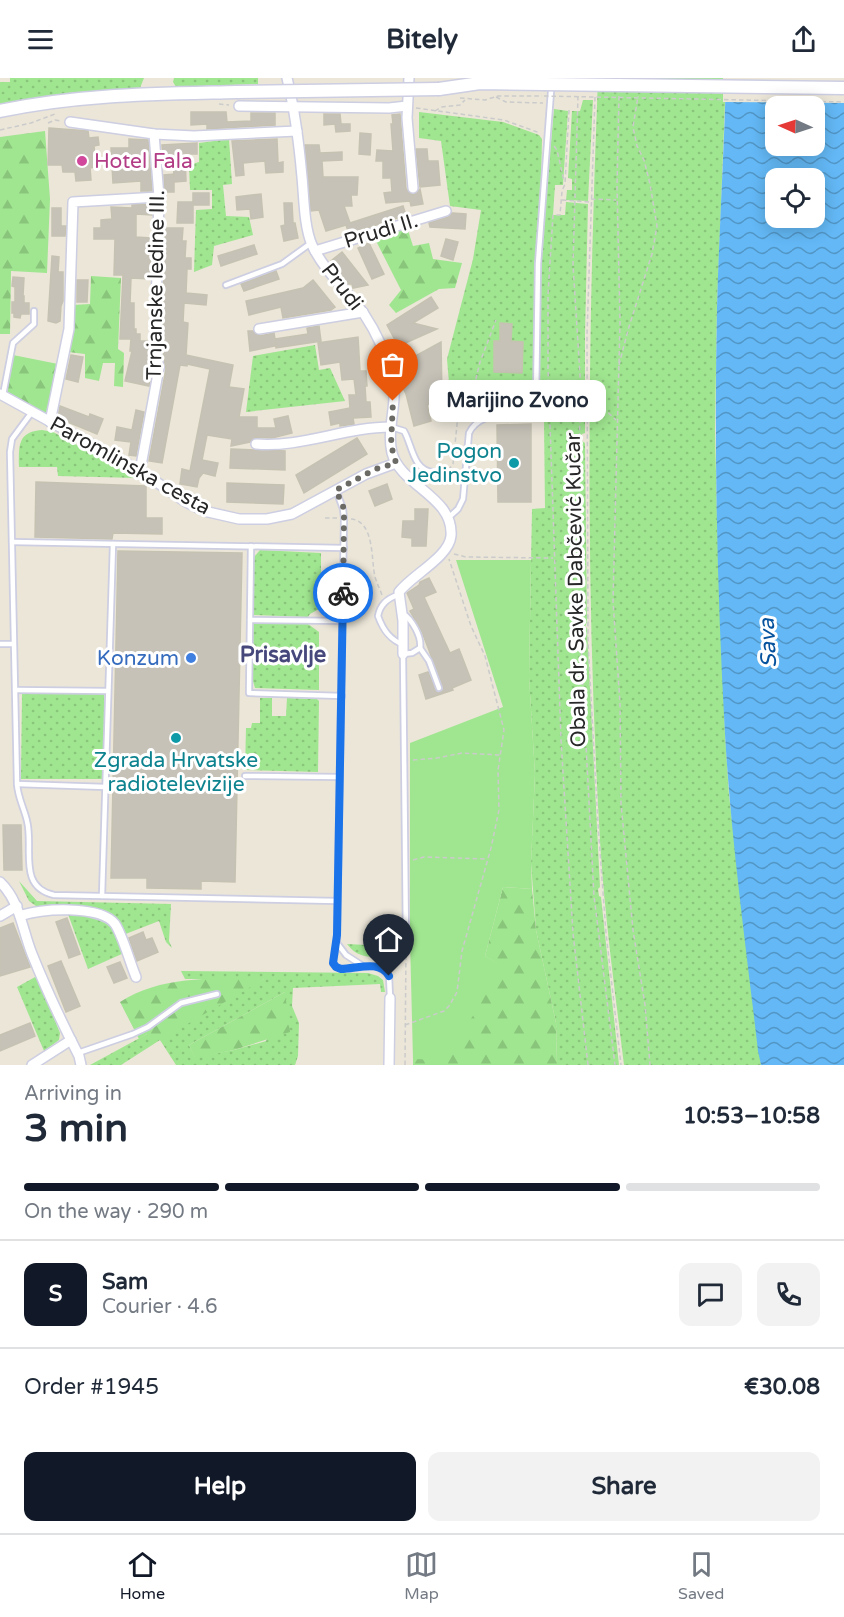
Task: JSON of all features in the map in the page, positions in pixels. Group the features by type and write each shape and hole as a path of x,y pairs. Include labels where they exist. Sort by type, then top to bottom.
{"main road":[{"path":"458,78 480,83 546,86 844,88"},
{"path":"0,111 89,97 439,89 480,83"}],"street":[{"name":"Prudi","path":"287,78 294,107 304,203 313,247 327,270 363,312 384,353 394,389 391,445 396,463"},
{"path":"410,78 407,106 413,188"},
{"path":"239,105 389,108 407,106"},
{"path":"70,122 154,134 194,136 297,131"},
{"name":"Trnjanske ledine III.","path":"140,471 159,369 155,348 159,197 154,134"},
{"path":"50,422 69,329 73,202 159,197"},
{"name":"Prudi II.","path":"313,247 446,211"},
{"path":"259,328 363,312"},
{"name":"Paromlinska cesta","path":"2,395 140,471 186,502 204,511 239,519 267,519 292,514 376,469 396,463"},
{"path":"256,444 284,444 365,428 391,427"},
{"path":"396,463 407,477 435,501 447,519 451,536 445,550 401,589 398,595 402,613 404,649"},
{"path":"0,882 7,889 18,911 31,952 47,991 78,1053 81,1065"},
{"path":"0,916 18,911 73,910 94,912 108,918 115,924 136,977"},
{"path":"389,1065 390,998"},
{"path":"32,1065 71,1040"}],"lane":[{"path":"447,519 458,509 463,499 469,433 472,428 484,419 534,407 538,264 547,135 546,86"},
{"path":"226,285 282,264 313,247"},
{"path":"2,395 13,343 34,324 34,311"},
{"path":"32,412 16,432 10,446 17,784 19,800 27,821 30,870 35,885 40,890 54,895 337,901"},
{"path":"391,427 404,431 414,458 423,469 434,472"},
{"path":"336,490 344,509 344,548 337,940 333,955 334,965 346,969 375,966 387,972 390,980 390,998"},
{"path":"12,542 344,548"},
{"path":"102,896 113,544"},
{"path":"251,546 249,693 342,696"},
{"path":"398,595 385,602 378,612 380,621 387,634 404,649 412,653 420,648"},
{"path":"402,613 411,621 421,643 420,648 429,661 439,688"},
{"path":"250,620 343,621"},
{"path":"0,644 13,644"},
{"path":"404,649 406,942"},
{"path":"15,690 108,691"},
{"path":"246,776 340,777"},
{"path":"17,784 106,787"},
{"path":"337,940 342,952 363,966"},
{"path":"78,1053 148,1027 181,1004 217,994"}],"path":[{"path":"457,97 484,99 546,86 844,102"},
{"path":"619,87 617,200 620,322 614,601 620,703 621,803 633,930 645,1005 650,1065"},
{"name":"Obala dr. Savke Dabčević Kučar","path":"579,90 573,265 579,366 579,546 594,896 615,1065"},
{"path":"618,368 652,254 657,226 650,184 633,127 639,91"},
{"name":"Obala dr. Savke Dabčević Kučar","path":"595,94 587,334 588,642 605,922 621,1065"},
{"path":"495,97 506,102 543,104"},
{"path":"435,111 441,107 460,105 465,99"},
{"path":"407,106 504,120 547,135 557,150 565,184"},
{"path":"569,110 565,184 560,215 553,215 550,254 548,294 550,418 553,558 567,858 588,1065"},
{"path":"0,130 31,123 56,113"},
{"path":"48,123 55,120 70,122"},
{"path":"561,200 617,200"},
{"path":"544,253 550,254"},
{"path":"434,472 446,469 453,464 458,415 472,395 480,362 496,320"},
{"path":"545,403 588,401"},
{"path":"535,402 550,418"},
{"path":"588,407 602,407 617,421"},
{"path":"325,518 356,519 362,522 374,561 374,575 385,602"},
{"path":"445,550 466,557 553,558"},
{"path":"405,1025 444,1011 454,999 459,984 462,951 499,810 498,770 504,730 485,656 471,626 454,570 445,550"},
{"path":"405,760 437,758 462,753 501,755"},
{"path":"406,861 424,857 488,859"},
{"path":"405,1065 406,955"}],"green space":[{"path":"10,78 144,78 140,88 56,95 0,105 0,82 10,82"},
{"path":"174,78 258,78 258,84 176,87 173,82"},
{"path":"598,78 726,78 717,306 715,430 717,518 729,795 761,1065 624,1065 609,944 601,853 592,637 589,450"},
{"path":"583,100 593,100 588,201 566,200 567,190 572,190 572,179 568,178 572,111 580,111"},
{"path":"554,109 568,111 563,185 555,185 553,215 565,215 566,202 588,204 585,433 582,434 582,441 585,443 587,622 585,627 587,628 600,887 598,889 601,897 619,1065 557,1065 556,1023 536,930 531,863 535,774 529,677 532,509 545,508 544,420 538,413 540,265"},
{"path":"419,112 503,122 539,135 542,139 536,400 478,408 451,407 447,359 473,259 481,210 450,206 441,141 419,138"},
{"path":"45,131 50,199 47,273 11,271 10,334 0,334 0,137"},
{"path":"229,139 232,184 223,185 226,216 249,217 253,235 214,246 212,265 194,272 196,210 212,209 212,190 190,190 189,165 199,162 199,143"},
{"path":"407,227 413,246 429,243 433,259 462,263 455,288 439,289 396,313 389,305 401,290 374,237"},
{"path":"91,276 121,278 118,349 124,353 123,387 114,386 115,363 103,363 99,381 85,378 85,354 68,352 72,305 90,304"},
{"path":"315,345 319,370 330,368 345,401 246,412 253,356"},
{"path":"13,355 58,364 46,414 6,392"},
{"path":"42,430 53,432 138,478 58,476 57,467 19,467 21,441 28,434"},
{"path":"260,550 321,553 321,608 308,617 253,615 254,557"},
{"path":"456,560 531,560 529,677 535,774 532,889 503,887 485,956 499,964 480,1005 444,1060 413,1059 410,940 410,743 503,707"},
{"path":"253,623 308,624 319,632 319,690 255,688 252,678"},
{"path":"22,694 104,694 104,779 21,779"},
{"path":"260,698 272,698 272,716 286,716 287,698 317,699 319,701 318,772 245,770 246,728 251,728 252,723 260,723"},
{"path":"19,881 37,901 171,904 169,941 172,948 166,942 159,921 123,935 114,916 105,911 87,907 36,906 29,901"},
{"path":"503,887 532,889 536,930 556,1023 557,1065 413,1065 413,1059 444,1059 498,964 485,956"},
{"path":"68,914 91,916 105,922 110,926 124,953 88,969"},
{"path":"347,944 386,946 385,957 369,957 359,954"},
{"path":"181,971 368,973 383,980 385,992 381,992 380,984 293,988 292,1006 299,1023 298,1056 295,1065 176,1065 160,1040 121,1065 90,1065 147,1034 264,979 185,979","holes":["285,992 266,1041 195,1057 189,1045"]},
{"path":"37,976 60,1033 59,1040 44,1051 17,987"},
{"path":"266,978 160,1040 147,1034 139,1039 120,1002 137,993 172,982"},
{"path":"285,992 290,1032 234,1050 195,1058 189,1045"}],"water":[{"name":"Sava","path":"726,78 844,78 844,1065 761,1065 758,1051 739,893 725,734 716,468 718,279"}],"pier":[{"path":"723,78 844,78 844,103 825,103 825,96 765,96 765,102 723,102"}],"building":[{"path":"191,112 226,112 227,122 251,121 251,113 275,113 275,125 207,129 207,124 191,125"},
{"path":"324,114 340,114 341,124 350,124 350,131 336,132 335,124 324,125"},
{"path":"400,114 406,189 413,195 420,189 423,204 411,206 410,201 386,203 384,193 392,192 391,178 383,178 383,161 376,161 377,150 393,151 392,115"},
{"path":"49,128 88,131 89,138 98,137 99,145 94,146 96,167 90,168 91,180 76,181 75,172 63,172 62,165 48,165"},
{"path":"360,133 371,134 370,155 359,154"},
{"path":"129,139 148,140 152,191 141,191 141,181 113,183 111,148 129,148"},
{"path":"277,139 278,163 283,162 283,172 266,173 265,161 243,163 244,175 236,176 232,141"},
{"path":"197,143 197,154 185,154 186,181 174,182 174,192 165,192 164,175 174,174 173,156 163,157 162,145"},
{"path":"305,145 319,145 320,153 342,152 342,160 322,161 323,177 358,177 357,195 351,195 352,206 344,206 350,223 403,206 406,215 349,234 346,225 326,231 319,210 311,211"},
{"path":"416,149 427,149 428,161 438,161 440,185 420,187"},
{"path":"193,193 209,193 209,205 193,205"},
{"path":"261,194 263,217 251,219 250,209 237,210 236,197"},
{"path":"178,202 193,202 193,223 177,223"},
{"path":"284,203 292,203 293,223 295,223 298,238 284,241 281,226 285,225"},
{"path":"152,204 152,215 136,214 136,237 151,238 150,279 131,278 130,303 134,303 136,334 140,334 140,341 148,341 152,368 149,386 125,381 132,351 130,351 131,339 120,339 123,275 114,275 115,239 94,239 94,228 101,228 101,220 112,219 111,207 132,208 132,205"},
{"path":"52,208 61,208 61,226 66,226 65,236 52,236"},
{"path":"452,213 466,214 465,229 430,227 429,223 448,217"},
{"path":"165,228 183,228 182,241 186,241 185,258 191,258 191,269 187,269 186,293 207,295 206,305 184,303 183,322 188,323 186,355 233,365 229,387 244,389 239,417 257,417 257,428 276,428 274,419 288,416 292,433 272,438 256,437 250,442 231,446 232,439 207,435 202,460 218,463 215,476 203,473 197,487 180,484 182,469 190,471 210,369 187,364 187,366 180,365 162,463 149,461 166,369 162,347"},
{"path":"446,239 458,242 453,260 441,256"},
{"path":"369,243 384,274 372,279 358,248"},
{"path":"254,245 257,254 221,266 218,256"},
{"path":"342,252 368,285 353,288 352,284 348,284 331,261"},
{"path":"52,256 59,257 58,272 63,272 63,301 60,321 56,323 48,321"},
{"path":"276,271 279,279 244,291 241,284"},
{"path":"13,277 24,278 24,303 29,303 29,314 21,314 20,318 14,317 12,313 12,302 15,302"},
{"path":"77,280 88,280 87,302 77,302"},
{"path":"313,280 335,307 331,310 283,318 281,307 249,315 246,301 303,288"},
{"path":"431,297 438,308 413,323 437,329 403,344 410,359 441,342 442,397 427,405 431,421 414,426 396,362 388,343 395,340 387,325"},
{"path":"500,323 512,324 511,341 523,342 522,373 494,372 494,341 500,341"},
{"path":"319,326 321,341 276,348 275,340 275,346 250,351 248,331 253,331 260,336 274,333 275,339 308,334 307,328"},
{"path":"358,337 360,371 366,371 366,402 370,402 371,417 353,418 354,424 331,425 329,412 350,408 349,395 356,395 354,379 342,380 340,362 321,365 318,343"},
{"path":"71,355 83,357 78,382 66,379"},
{"path":"60,406 89,417 90,414 103,419 97,434 58,418"},
{"path":"136,410 144,412 136,456 129,455 131,442 115,440 117,427 132,430"},
{"name":"Pogon Jedinstvo","path":"531,424 531,502 498,502 497,425"},
{"path":"357,438 367,454 304,493 296,475"},
{"path":"231,449 285,451 285,470 230,468"},
{"path":"36,482 146,486 146,518 162,518 162,534 113,533 112,539 35,537"},
{"path":"227,483 284,485 283,504 227,502"},
{"path":"387,484 392,499 375,506 369,491"},
{"path":"415,509 428,509 426,546 412,546 412,538 402,537 403,521 415,521"},
{"name":"Zgrada Hrvatske radiotelevizije","path":"118,551 242,553 235,882 201,881 201,889 147,888 147,878 111,878"},
{"path":"429,578 436,592 424,597 450,653 459,649 471,680 452,688 453,690 426,699 419,675 428,672 437,692 442,691 443,687 422,632 410,611 414,609 407,593"},
{"path":"3,825 21,825 22,870 4,870"},
{"path":"67,918 80,954 69,958 56,922"},
{"path":"13,923 30,967 0,976 0,928"},
{"path":"143,932 146,940 152,938 158,952 137,961 129,938"},
{"path":"61,961 80,1006 66,1012 48,966"},
{"path":"120,962 127,978 114,983 107,967"},
{"path":"30,1023 35,1036 0,1051 0,1035"}],"way so far":[{"path":"343,593 344,509 336,490 376,469 396,463 391,445 393,401"}],"place":[{"name":"Hotel Fala","path":"82,161"},
{"name":"Marijino Zvono","path":"393,401"},
{"name":"Pogon Jedinstvo","path":"514,463"},
{"name":"Konzum","path":"191,658"},
{"name":"Zgrada Hrvatske radiotelevizije","path":"176,738"}],"district":[{"name":"Prisavlje","path":"283,655"}],"route":[{"path":"343,593 337,940 333,963 341,969 375,966 387,972 389,976"}]}
